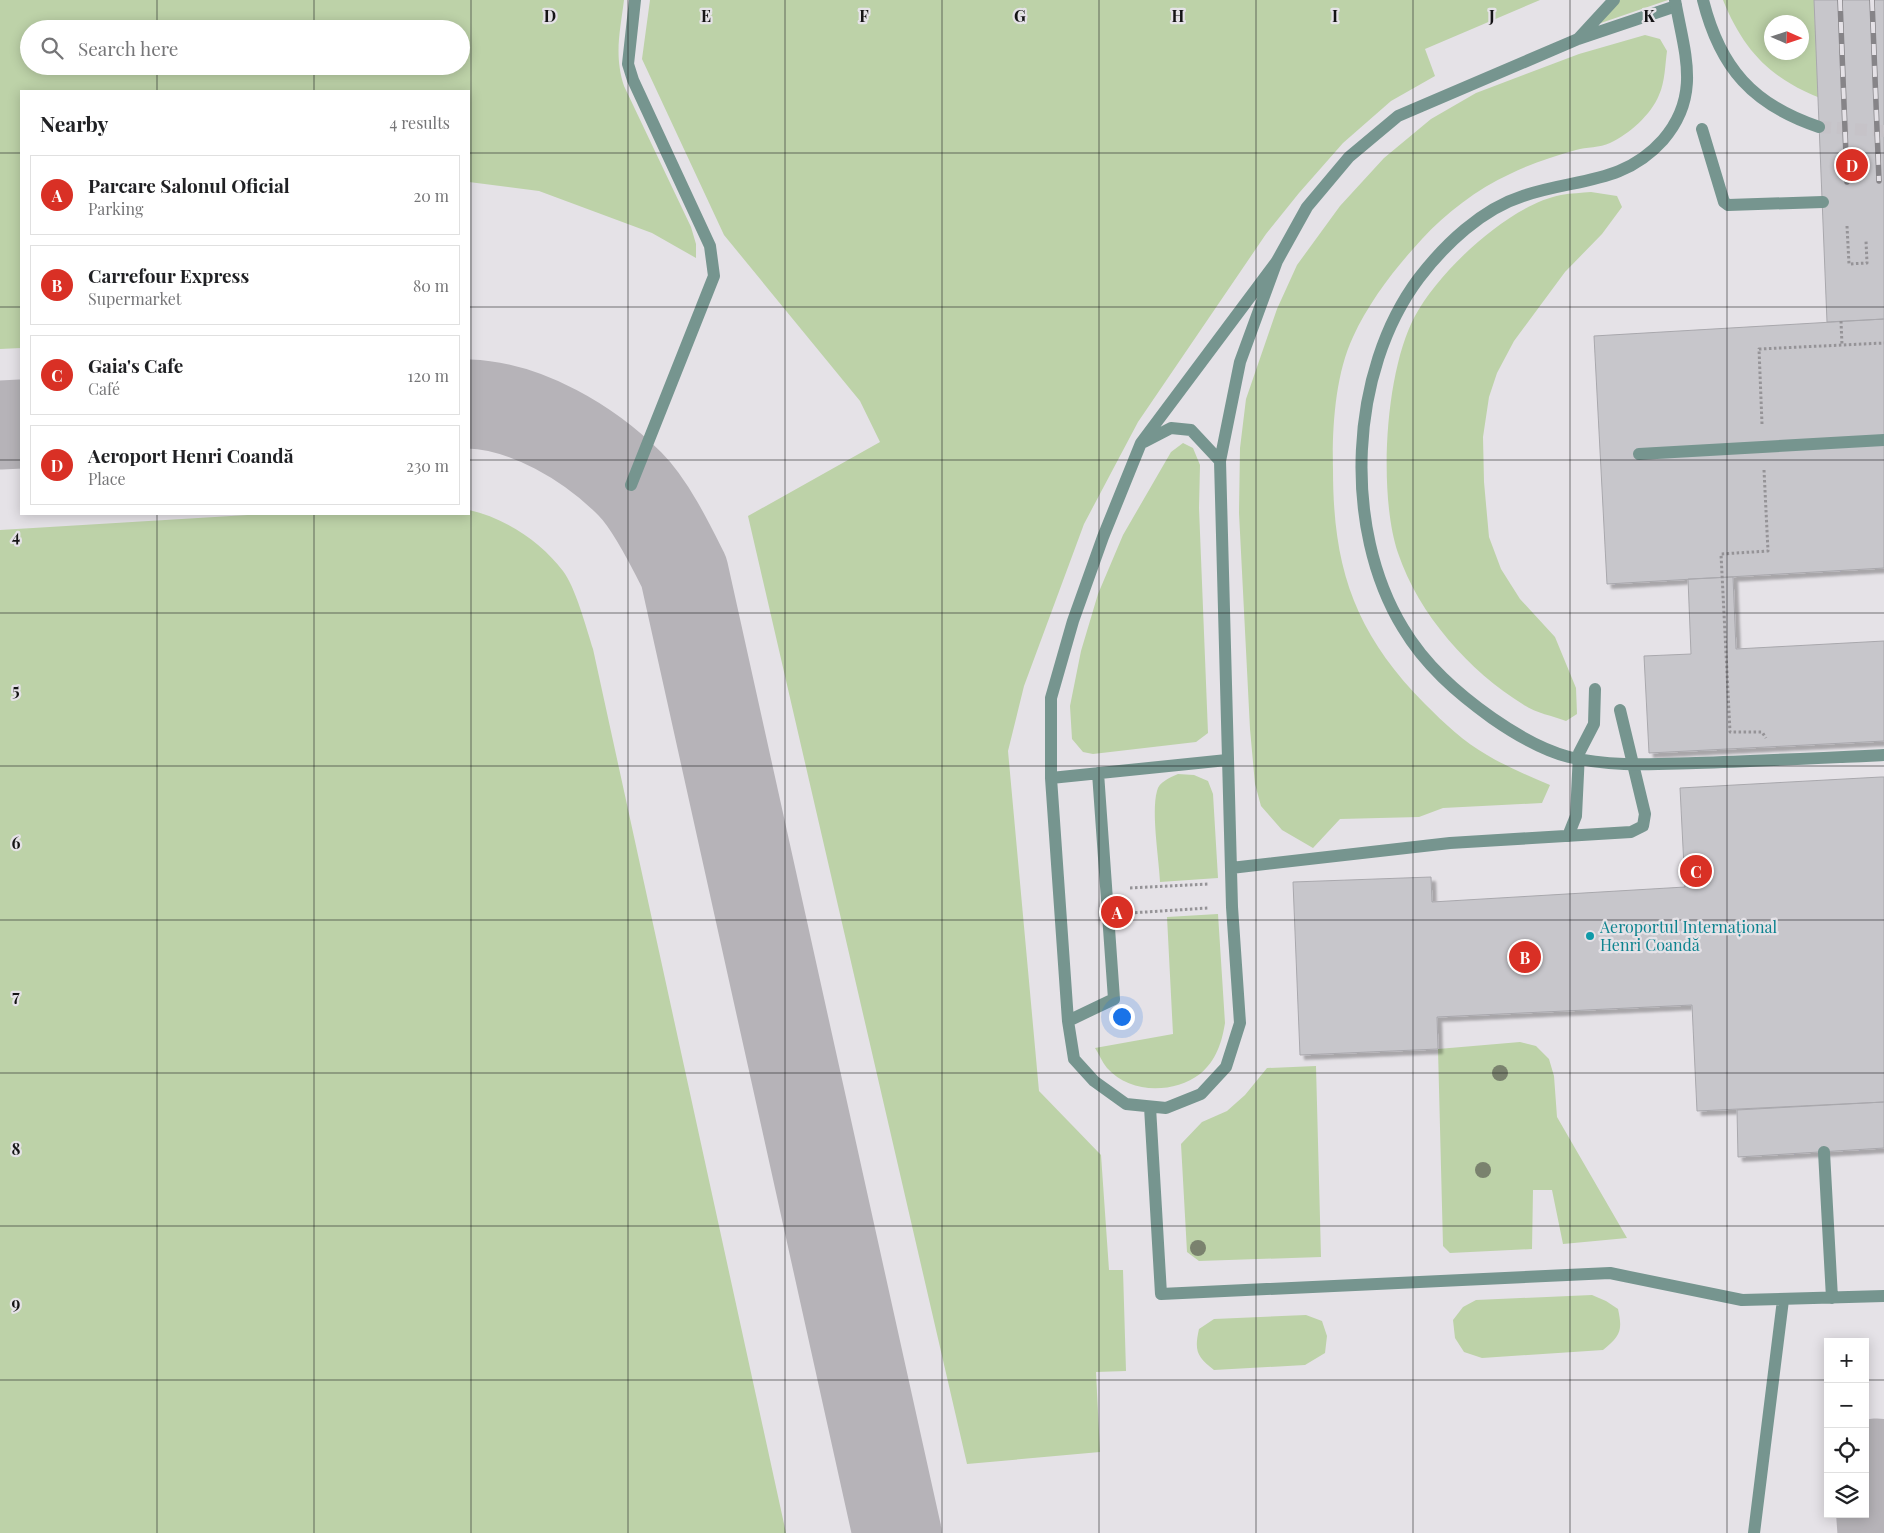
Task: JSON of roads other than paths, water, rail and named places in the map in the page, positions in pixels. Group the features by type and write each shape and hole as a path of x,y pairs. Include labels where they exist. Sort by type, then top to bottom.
{"street":[{"path":"631,485 714,276 710,246 633,80 628,64 635,0"},
{"path":"1578,39 1614,0"},
{"path":"1703,0 1712,34 1724,57 1742,82 1778,110 1819,127"},
{"path":"1277,261 1240,362 1220,462 1232,906 1240,1023 1226,1067 1201,1094 1166,1108 1150,1107 1126,1104 1094,1082 1074,1059 1068,1021 1051,778 1051,698 1072,621 1103,537 1142,443 1277,261 1307,207 1350,157 1398,116 1578,39 1676,3 1688,66 1686,98 1679,116 1664,139 1641,161 1620,172 1600,179 1554,187 1520,197 1492,210 1466,229 1439,254 1418,280 1393,322 1379,355 1369,388 1363,436 1362,481 1367,526 1375,562 1402,628 1430,666 1467,700 1503,726 1540,746 1567,756 1602,764 1781,760 1884,755"},
{"path":"1702,129 1724,202 1728,205 1823,202"},
{"path":"1142,443 1171,428 1191,430 1220,462"},
{"path":"1639,454 1884,440"},
{"path":"1568,836 1576,816 1579,753 1594,724 1595,689"},
{"path":"1231,868 1439,844 1631,832 1643,826 1645,814 1620,710"},
{"path":"1051,778 1227,760"},
{"path":"1068,1021 1114,998 1098,773"},
{"path":"1150,1107 1161,1294 1610,1272 1742,1300 1884,1296"},
{"path":"1824,1152 1832,1298"},
{"path":"1754,1533 1783,1300"}],"tunnel":[{"path":"1819,127 1884,131"}],"railway":[{"path":"1840,0 1847,182"},
{"path":"1872,0 1879,181"}],"place":[{"name":"Aeroport Henri Coandă","path":"1852,165"},
{"name":"Gaia's Cafe","path":"1696,871"},
{"name":"Parcare Salonul Oficial","path":"1117,912"},
{"name":"Aeroportul Internațional Henri Coandă","path":"1590,936"},
{"name":"Carrefour Express","path":"1525,957"}]}
